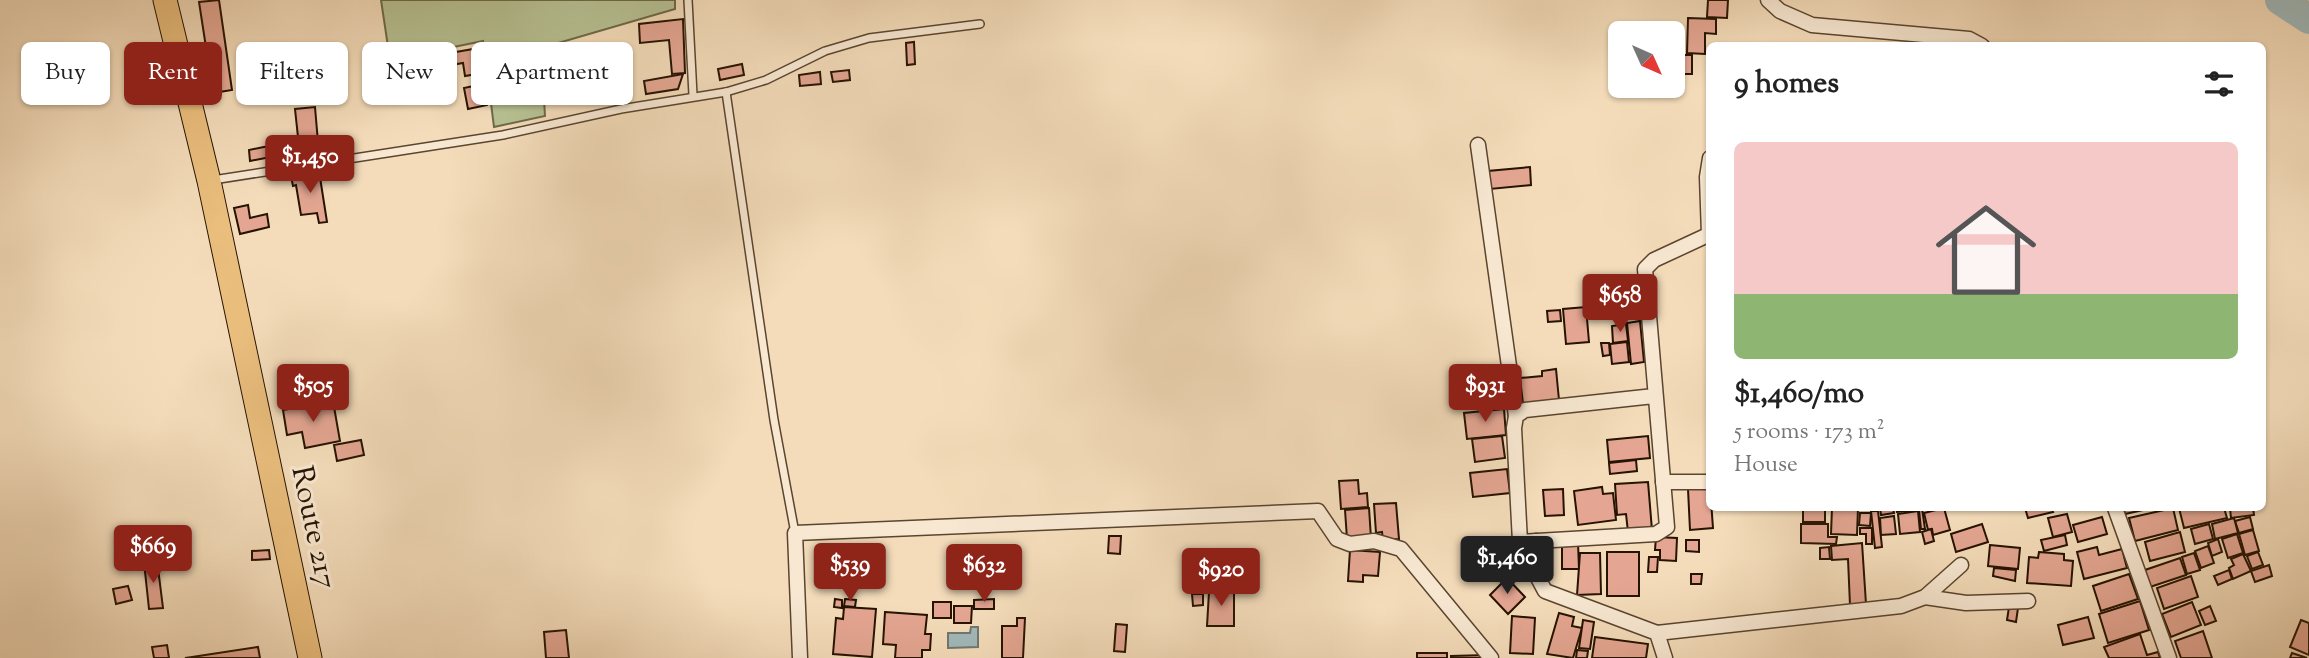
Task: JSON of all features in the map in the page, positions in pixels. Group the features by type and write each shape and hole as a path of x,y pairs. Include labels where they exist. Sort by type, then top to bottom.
{"main road":[{"name":"Route 217","path":"165,0 209,181 310,658"}],"street":[{"path":"1768,0 1780,11 1812,25 1969,39 1975,42"},
{"path":"1478,145 1516,416 1514,428 1520,542 1664,531 1667,527 1645,269 1654,260 1706,235"},
{"path":"1516,416 1525,410 1654,396"},
{"path":"1663,482 1706,482"},
{"path":"800,658 794,533 1318,511 1337,539 1350,544 1374,541 1401,549 1491,658"},
{"path":"2117,511 2169,658"},
{"path":"1535,541 1537,576 1545,591 1657,633 1900,606 1925,597 1961,565"},
{"path":"1925,597 1966,603 2028,601"},
{"path":"1657,633 1665,658"}],"lane":[{"path":"688,0 693,95"},
{"path":"209,181 503,135 693,95 726,92 766,80 825,51 869,38 980,24"},
{"path":"726,92 774,420 794,533"}],"green space":[{"path":"381,0 675,0 675,9 562,42 483,41 457,46 457,42 387,42"},
{"path":"491,105 544,105 545,116 494,127"}],"water":[{"path":"971,627 978,627 978,647 948,648 948,633 970,633"}],"building":[{"path":"219,0 232,90 222,92 222,42 205,42 199,2"},
{"path":"1708,0 1728,0 1727,18 1707,17"},
{"path":"1688,18 1716,19 1716,34 1705,33 1705,54 1687,53"},
{"path":"683,19 685,73 672,74 669,40 640,43 639,24"},
{"path":"914,42 915,64 907,65 906,43"},
{"path":"471,49 471,75 465,76 463,63 457,64 457,52"},
{"path":"1685,55 1692,55 1692,74 1685,74"},
{"path":"742,64 744,75 720,80 718,69"},
{"path":"849,70 850,80 833,82 831,72"},
{"path":"820,72 821,84 800,86 799,75"},
{"path":"683,74 678,89 646,94 644,81"},
{"path":"471,87 471,105 487,105 468,109 464,88"},
{"path":"315,107 319,154 300,156 295,109"},
{"path":"279,144 281,155 250,161 249,150"},
{"path":"1530,167 1531,185 1490,189 1488,171"},
{"path":"319,171 327,222 319,223 317,213 301,215 296,185 293,186 291,176"},
{"path":"248,205 250,218 267,214 269,227 240,234 234,208"},
{"path":"1638,287 1640,305 1628,306 1626,288"},
{"path":"1586,307 1589,342 1566,344 1563,309"},
{"path":"1560,310 1561,321 1548,322 1547,311"},
{"path":"1640,321 1644,362 1631,364 1627,323"},
{"path":"1626,324 1628,341 1613,343 1612,326"},
{"path":"1627,342 1629,362 1612,364 1610,344"},
{"path":"1601,343 1609,343 1610,355 1603,356"},
{"path":"1556,369 1559,400 1523,404 1520,378 1542,376 1542,371"},
{"path":"333,401 340,441 305,448 302,432 287,435 283,410"},
{"path":"1504,409 1506,435 1467,439 1464,413"},
{"path":"1502,436 1505,458 1475,462 1472,439"},
{"path":"1648,436 1650,458 1609,462 1607,440"},
{"path":"361,440 364,455 337,461 334,445"},
{"path":"1636,460 1637,471 1610,474 1609,463"},
{"path":"1507,469 1510,493 1473,497 1470,473"},
{"path":"1358,480 1359,494 1367,493 1368,507 1341,509 1339,481"},
{"path":"1648,482 1652,530 1628,532 1626,514 1617,515 1615,484"},
{"path":"1602,487 1603,494 1613,493 1616,520 1578,525 1574,491"},
{"path":"1706,487 1706,511 1712,511 1713,528 1690,530 1688,489"},
{"path":"1563,489 1564,515 1545,516 1543,490"},
{"path":"1396,503 1399,539 1383,540 1382,532 1376,533 1374,504"},
{"path":"1369,508 1371,538 1347,539 1345,510"},
{"path":"1803,511 1825,511 1825,522 1803,522"},
{"path":"1832,511 1858,511 1857,535 1831,534"},
{"path":"1871,511 1878,511 1882,547 1875,548"},
{"path":"1880,511 1894,511 1894,513 1881,515"},
{"path":"1918,511 1920,532 1900,534 1898,514"},
{"path":"1919,511 1922,511 1925,529 1921,529"},
{"path":"1945,511 1950,530 1933,535 1932,529 1928,530 1924,513"},
{"path":"2026,511 2053,512 2028,518"},
{"path":"2160,511 2174,511 2178,530 2135,541 2129,518"},
{"path":"2180,511 2225,511 2227,518 2184,528"},
{"path":"2230,511 2253,511 2254,515 2231,518"},
{"path":"1860,513 1871,513 1870,526 1859,525"},
{"path":"2067,514 2072,532 2053,537 2048,518"},
{"path":"1894,516 1896,534 1881,535 1880,518"},
{"path":"2102,517 2107,534 2078,542 2073,525"},
{"path":"2250,517 2253,529 2239,533 2235,521"},
{"path":"2234,518 2238,533 2215,539 2212,524"},
{"path":"1801,524 1828,524 1828,537 1837,537 1836,544 1801,543"},
{"path":"1982,524 1988,542 1956,552 1951,534"},
{"path":"2209,524 2213,539 2195,544 2191,529"},
{"path":"1860,528 1872,528 1872,544 1866,544 1866,534 1860,534"},
{"path":"1931,529 1934,541 1925,544 1922,532"},
{"path":"2253,530 2259,551 2245,555 2239,534"},
{"path":"2180,532 2185,552 2150,561 2145,542"},
{"path":"2237,534 2243,553 2228,558 2222,539"},
{"path":"2065,535 2067,545 2044,551 2041,540"},
{"path":"1109,536 1121,536 1120,554 1108,553"},
{"path":"1656,537 1677,538 1676,561 1660,560 1660,550 1655,550"},
{"path":"2218,539 2222,552 2212,556 2208,543"},
{"path":"1686,540 1699,540 1699,552 1686,551"},
{"path":"1562,542 1578,542 1579,569 1562,569"},
{"path":"1862,543 1866,604 1850,605 1848,559 1832,560 1831,546"},
{"path":"1990,545 2020,548 2018,569 1988,566"},
{"path":"2208,546 2214,563 2201,568 2195,551"},
{"path":"1829,547 1830,559 1820,559 1820,548"},
{"path":"2097,547 2099,555 2122,549 2127,568 2084,579 2077,552"},
{"path":"269,550 270,559 252,560 252,551"},
{"path":"1350,550 1380,552 1378,576 1363,575 1363,582 1348,581"},
{"path":"1607,552 1639,552 1639,596 1607,596"},
{"path":"2039,552 2064,554 2064,560 2073,561 2071,586 2027,583 2029,557 2038,558"},
{"path":"2258,552 2263,565 2252,569 2247,556"},
{"path":"1580,553 1600,553 1601,594 1577,595"},
{"path":"2194,553 2200,570 2187,574 2182,557"},
{"path":"2243,554 2251,571 2233,579 2229,568 2234,565 2231,559"},
{"path":"1649,557 1658,557 1657,572 1648,572"},
{"path":"2180,558 2186,575 2150,587 2145,570"},
{"path":"157,560 163,608 149,609 144,562"},
{"path":"2269,565 2272,576 2255,582 2251,571"},
{"path":"1994,568 2016,570 2015,581 1993,576"},
{"path":"2229,570 2232,579 2218,585 2214,576"},
{"path":"1691,574 1702,574 1701,584 1691,584"},
{"path":"2129,574 2138,599 2101,611 2093,586"},
{"path":"2191,576 2198,597 2164,609 2157,588"},
{"path":"1507,578 1525,597 1508,614 1490,595"},
{"path":"128,586 132,600 116,604 113,589"},
{"path":"1218,589 1234,589 1234,626 1207,626 1209,592 1218,592"},
{"path":"1192,594 1203,594 1203,605 1193,606"},
{"path":"835,599 842,600 842,608 834,607"},
{"path":"845,599 856,600 855,607 844,606"},
{"path":"994,599 994,609 974,609 974,600"},
{"path":"2140,601 2149,630 2108,643 2099,614"},
{"path":"933,602 951,602 951,618 933,618"},
{"path":"2192,602 2201,625 2171,637 2162,614"},
{"path":"954,606 972,606 971,623 954,623"},
{"path":"2210,606 2216,621 2205,625 2199,611"},
{"path":"844,607 876,609 872,657 833,654 836,618 843,619"},
{"path":"2009,607 2018,608 2016,622 2007,620"},
{"path":"885,612 927,615 925,634 931,634 930,650 922,650 922,658 895,658 896,645 883,644"},
{"path":"1559,613 1574,617 1572,626 1582,628 1573,658 1547,654"},
{"path":"1512,616 1535,618 1533,654 1510,653"},
{"path":"2088,617 2094,638 2063,645 2058,625"},
{"path":"1017,618 1025,618 1023,658 1002,658 1002,626 1017,626"},
{"path":"1583,620 1594,622 1590,649 1579,648"},
{"path":"2301,620 2309,623 2309,655 2290,647"},
{"path":"1116,624 1127,625 1125,652 1114,651"},
{"path":"566,630 569,658 546,658 544,632"},
{"path":"2203,631 2212,658 2181,658 2175,641"},
{"path":"2140,634 2147,655 2158,652 2160,658 2109,658 2104,647"},
{"path":"1595,637 1648,644 1646,658 1592,658"},
{"path":"167,645 169,658 154,658 152,647"},
{"path":"258,647 260,658 185,658 192,657"},
{"path":"1577,650 1588,651 1587,658 1576,658"},
{"path":"1417,653 1447,653 1447,658 1417,658"},
{"path":"2292,653 2307,658 2290,658"},
{"path":"1487,655 1487,658 1451,658 1451,656"}],"waterway":[{"path":"2280,0 2309,19"}]}
